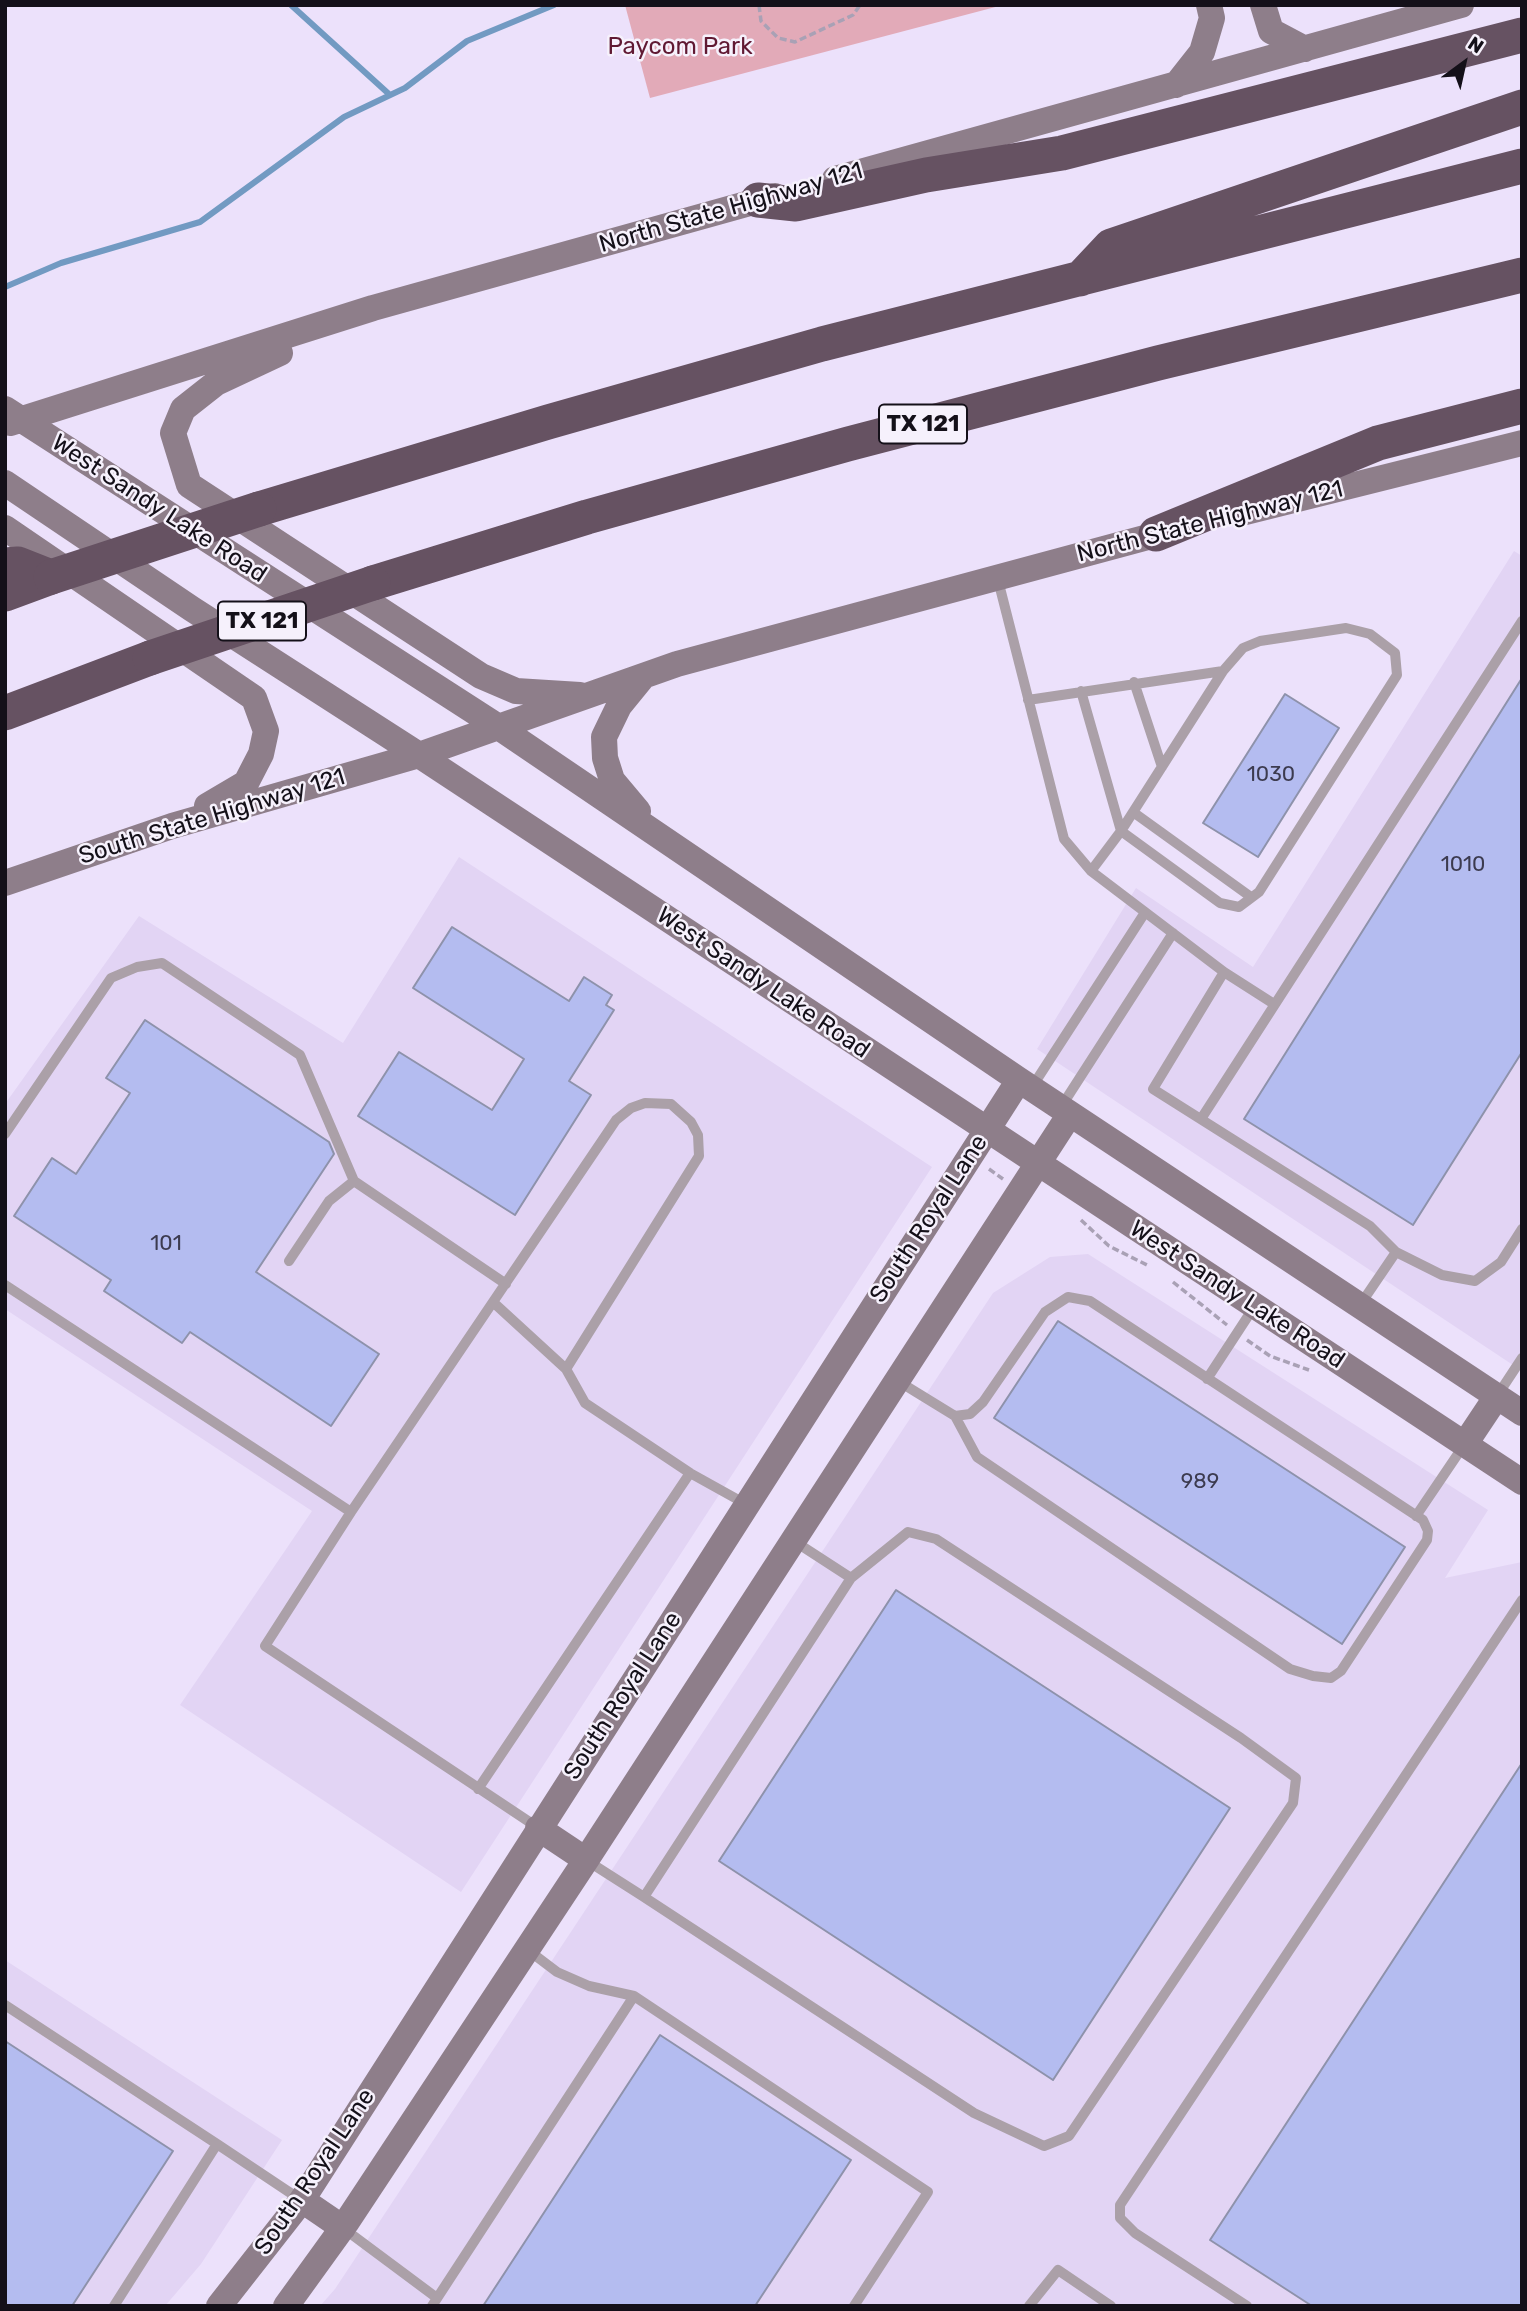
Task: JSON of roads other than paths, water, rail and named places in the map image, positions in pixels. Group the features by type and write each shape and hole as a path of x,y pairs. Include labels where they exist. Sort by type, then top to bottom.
{"highway":[{"path":"758,200 796,204 926,175 1062,153 1522,35"},
{"path":"1080,279 1111,246 1522,107"},
{"path":"5,594 259,509 548,422 822,344 1522,166"},
{"name":"TX 121","path":"5,712 150,658 373,583 587,517 848,444 1158,363 1522,275"},
{"path":"1479,287 1522,296"},
{"path":"1156,534 1378,443 1522,405"},
{"path":"5,565 18,564 51,577"}],"main road":[{"path":"1176,85 1202,52 1212,18 1209,5"},
{"path":"1263,5 1271,31 1305,49"},
{"name":"North State Highway 121","path":"10,418 373,309 1461,5"},
{"path":"373,309 216,383 183,409 173,433 189,485 481,676 516,691 592,696"},
{"name":"West Sandy Lake Road","path":"10,418 500,727 1065,1111 1522,1413"},
{"name":"North State Highway 121","path":"419,755 677,664 1156,534 1522,443"},
{"name":"West Sandy Lake Road","path":"5,483 204,617 419,755 1522,1482"},
{"path":"5,528 254,698 266,731 261,754 246,783 172,826"},
{"path":"643,677 618,706 604,737 605,758 612,780 657,834"},
{"name":"South State Highway 121","path":"5,883 172,826 419,755"},
{"name":"South Royal Lane","path":"219,2306 302,2200 986,1130 1025,1084"},
{"path":"286,2306 343,2228 794,1541 1037,1164 1065,1111"},
{"path":"1465,1444 1497,1396"},
{"path":"538,1828 586,1860"},
{"path":"302,2200 343,2228"}],"lane":[{"path":"997,577 1064,839 1091,871 1144,914 1174,933 1224,972 1274,1004"},
{"path":"1200,1119 1522,621"},
{"path":"1081,691 1121,831 1220,903 1239,907 1259,892 1397,675 1395,653 1370,634 1346,628 1260,641 1243,648 1223,671 1121,831 1091,871"},
{"path":"1028,700 1134,682 1223,671"},
{"path":"1134,682 1162,767"},
{"path":"1133,812 1251,897"},
{"path":"1025,1084 1144,914"},
{"path":"1065,1111 1174,933"},
{"path":"5,1134 111,978 137,967 162,963 300,1055 354,1181 506,1284"},
{"path":"1224,972 1153,1089 1370,1226 1396,1252 1441,1275 1475,1281 1501,1262 1522,1229"},
{"path":"538,1828 265,1646 351,1512 495,1303 616,1120 631,1108 645,1103 671,1104 682,1111 698,1135 699,1156 566,1369"},
{"path":"289,1261 329,1200 354,1181"},
{"path":"1360,1306 1396,1252"},
{"path":"5,1285 351,1512"},
{"path":"897,1381 955,1416 977,1457 1290,1669 1313,1676 1331,1678 1341,1671 1427,1541 1428,1531 1416,1516 1090,1301 1068,1297 1045,1312 983,1402 970,1414 955,1416"},
{"path":"495,1303 566,1369 585,1403 690,1473 746,1504"},
{"path":"1207,1379 1255,1307"},
{"path":"1497,1396 1522,1358"},
{"path":"1416,1516 1465,1444"},
{"path":"478,1789 690,1473"},
{"path":"586,1860 974,2113 1044,2146 1069,2136 1293,1803 1296,1778 1241,1738 936,1539 920,1532 908,1532 851,1578 644,1897"},
{"path":"794,1541 851,1578"},
{"path":"1247,2306 1135,2233 1120,2218 1120,2205 1522,1600"},
{"path":"527,1949 557,1972 578,1981 634,1996 928,2192 854,2306"},
{"path":"343,2228 434,2302 634,1996"},
{"path":"5,2006 302,2200"},
{"path":"114,2306 217,2144"},
{"path":"1029,2306 1058,2270 1111,2306"}],"waterway":[{"path":"291,5 390,95"},
{"path":"5,287 61,263 200,222 344,117 405,88 467,41 554,5"}],"park label":[{"name":"Paycom Park","path":"680,47"}]}
